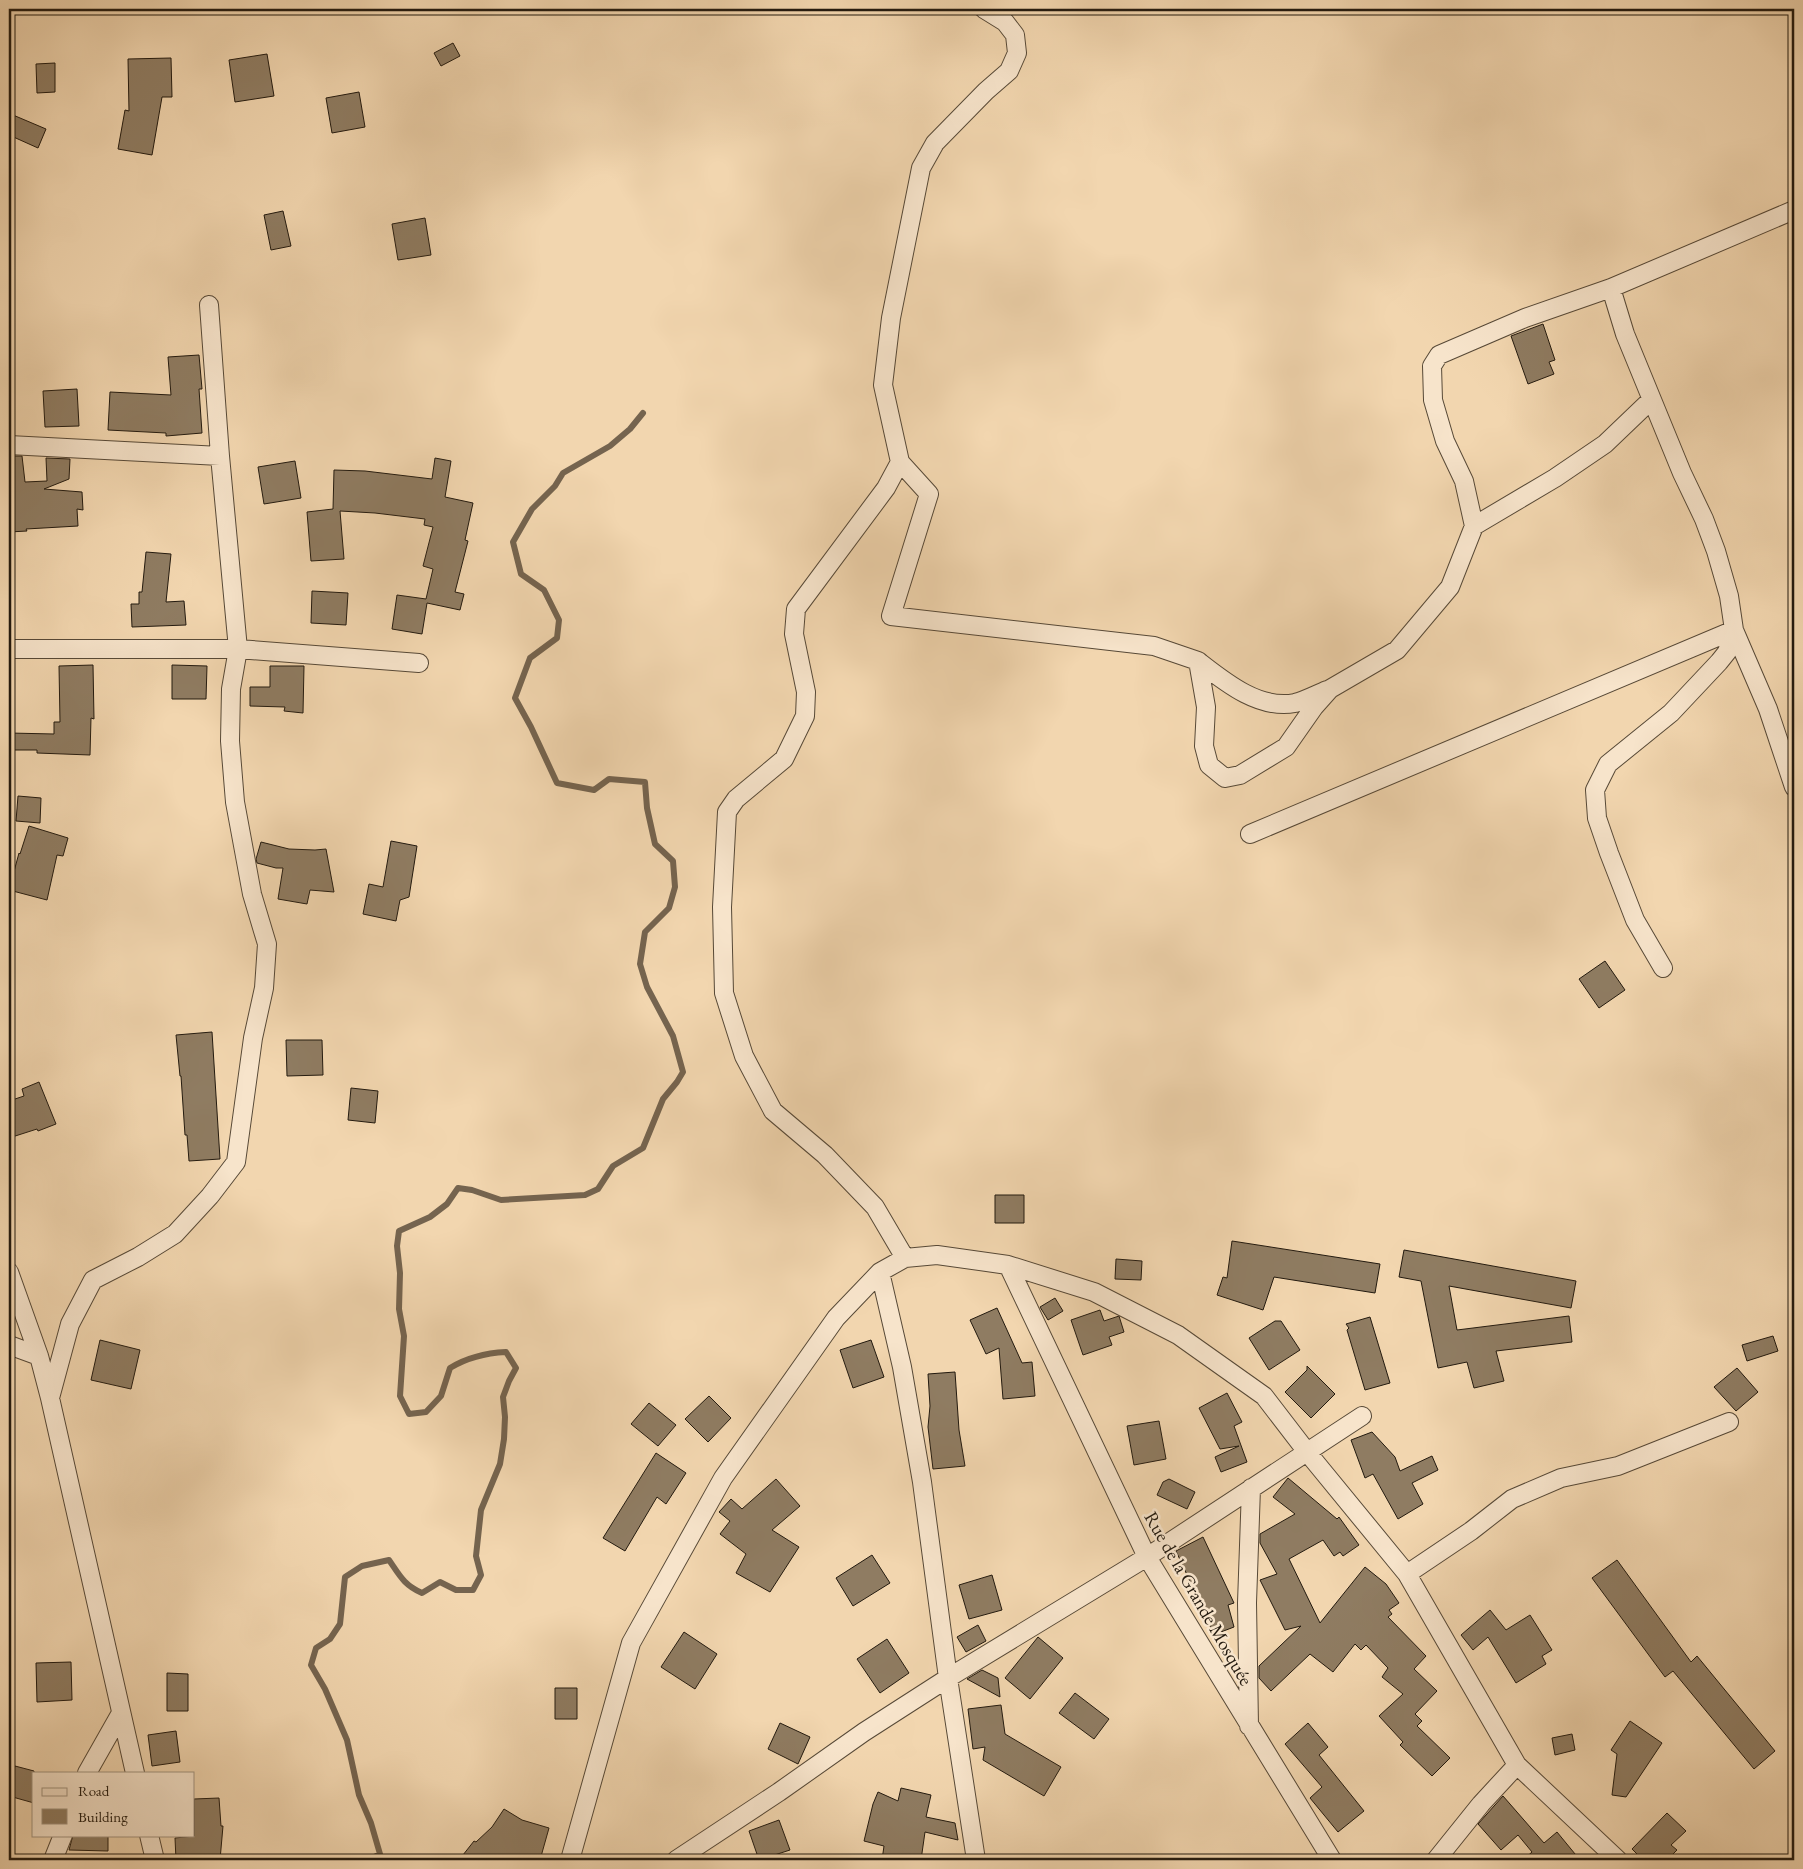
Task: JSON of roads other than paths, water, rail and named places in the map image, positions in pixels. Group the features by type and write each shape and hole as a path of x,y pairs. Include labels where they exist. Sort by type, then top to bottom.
{"street":[{"path":"984,9 1005,22 1015,35 1017,53 1010,71 986,91 935,143 921,168 891,318 883,385 900,462 929,494 891,616 1154,646 1198,662 1238,689 1263,702 1294,703 1330,689 1397,650 1450,587 1474,526 1464,481 1445,441 1432,400 1432,366 1439,355 1525,318 1612,288 1794,210"},
{"path":"1612,288 1625,334 1651,400 1713,543 1730,596 1734,630 1758,690 1768,709 1794,787"},
{"path":"50,1398 70,1324 94,1280 138,1257 175,1234 210,1196 236,1162 253,1038 264,988 267,944 252,894 235,793 230,741 231,689 238,649 220,456 209,305"},
{"path":"1474,526 1555,478 1605,444 1651,400"},
{"path":"9,445 220,456"},
{"path":"900,462 886,488 796,609 794,634 806,692 805,716 784,760 736,800 727,812 722,907 724,993 744,1056 773,1111 825,1155 876,1207 904,1258"},
{"path":"1250,834 1734,630"},
{"path":"1663,968 1635,920 1609,853 1597,818 1595,790 1608,764 1671,713 1719,662 1727,652 1734,630"},
{"path":"9,649 238,649 420,663"},
{"path":"1198,662 1206,706 1204,746 1209,765 1225,778 1240,775 1286,747 1330,689"},
{"path":"570,1860 631,1643 723,1478 836,1318 880,1272 904,1258 937,1255 1008,1265 1094,1292 1178,1335 1264,1396 1307,1452 1407,1574 1517,1765 1618,1860"},
{"name":"Rue de la Grande Mosquée","path":"1008,1265 1147,1557 1332,1860"},
{"path":"9,1272 39,1356 50,1398 135,1772"},
{"path":"880,1272 902,1367 922,1482 948,1678 976,1860"},
{"path":"9,1345 39,1356"},
{"path":"676,1860 779,1792 864,1732 948,1678 1147,1557 1362,1416"},
{"path":"1407,1574 1471,1531 1512,1499 1561,1478 1618,1466 1729,1422"},
{"path":"1249,1726 1247,1603 1251,1488"},
{"path":"88,1772 121,1713"},
{"path":"1436,1860 1517,1765"},
{"path":"53,1860 63,1836"},
{"path":"149,1836 155,1860"}],"waterway":[{"path":"369,1860 380,1854 371,1823 359,1795 347,1740 325,1689 311,1665 316,1648 330,1639 340,1624 345,1577 362,1566 389,1560 407,1583 422,1593 440,1582 456,1590 473,1590 481,1575 476,1556 481,1510 500,1464 505,1417 503,1397 516,1368 506,1352 491,1353 463,1361 450,1368 441,1396 426,1412 409,1414 400,1396 404,1336 399,1309 400,1273 397,1246 399,1231 430,1217 447,1204 458,1188 472,1190 501,1200 585,1195 598,1189 613,1166 643,1148 663,1099 683,1072 673,1036 647,987 640,964 645,932 669,908 675,887 673,861 655,844 647,808 645,782 609,779 594,790 557,783 515,698 530,658 557,638 559,620 544,590 521,574 513,542 532,509 555,486 563,473 610,446 630,429 643,413"}]}
